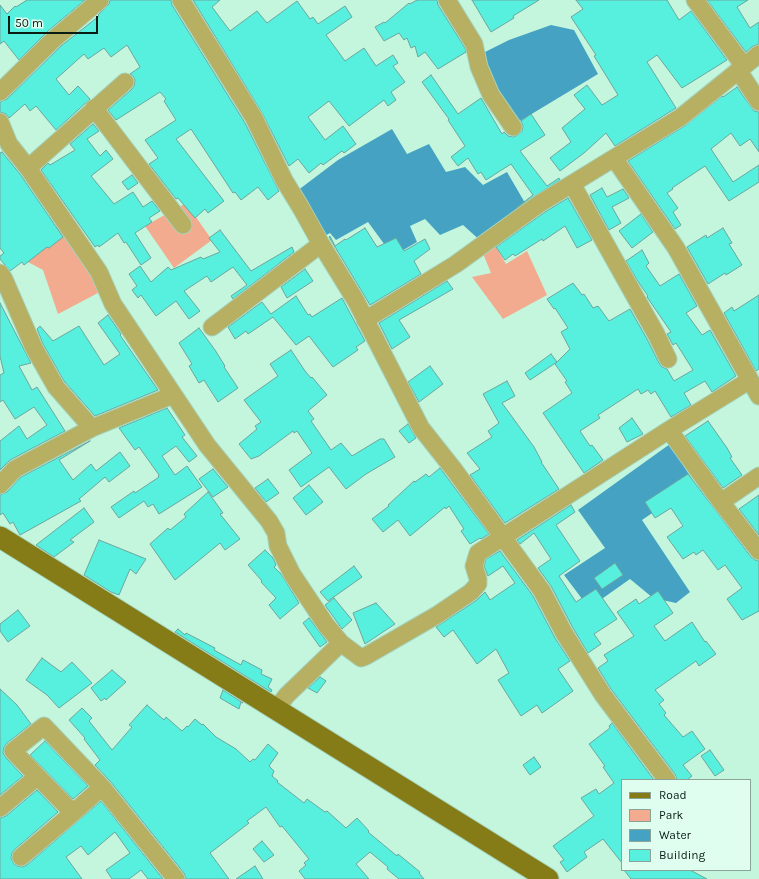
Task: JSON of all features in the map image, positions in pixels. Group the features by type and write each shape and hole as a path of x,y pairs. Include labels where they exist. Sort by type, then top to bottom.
{"main road":[{"path":"0,537 548,879"}],"street":[{"path":"0,92 54,39 99,0"},
{"path":"180,0 254,118 284,180 356,301 421,428 455,471 502,538 542,591 564,634 603,695 666,779"},
{"path":"447,0 474,44 479,67 491,94 513,127"},
{"path":"695,0 741,68 759,102"},
{"path":"365,320 456,264 539,204 681,117 759,54"},
{"path":"28,168 66,136 94,108 124,82"},
{"path":"94,108 183,225"},
{"path":"0,122 5,148 28,168 99,272 113,304 206,445 270,521 276,533 278,546 292,574 326,625 341,642 361,658 437,615 471,592 478,584 474,566 478,553 669,430 750,380"},
{"path":"614,158 676,248 759,396"},
{"path":"572,184 656,334 668,359"},
{"path":"212,327 321,244"},
{"path":"0,274 4,278 34,348 56,387 92,428"},
{"path":"0,485 15,469 92,428 173,395"},
{"path":"669,430 721,502 759,551"},
{"path":"721,502 759,476"},
{"path":"276,709 341,642"},
{"path":"73,813 13,751 44,726 102,787 176,879"},
{"path":"0,808 37,776"},
{"path":"21,857 102,787"}],"green space":[{"path":"186,203 212,240 174,268 145,226"},
{"path":"61,223 95,273 98,293 58,314 43,270 11,253"},
{"path":"493,242 506,264 527,251 547,295 503,319 472,277 491,273 482,251"}],"water":[{"path":"551,25 574,30 598,74 515,124 479,55 509,40"},
{"path":"392,129 407,154 429,144 446,172 465,167 483,185 507,172 528,208 483,243 463,225 440,235 425,219 410,226 417,242 393,256 368,222 336,240 330,233 321,238 297,191 338,160"},
{"path":"670,444 695,484 642,520 690,592 676,603 653,598 630,579 589,608 564,575 605,548 578,510"}],"building":[{"path":"27,0 85,0 48,31 19,60 4,41 0,44 0,5 7,14 15,6 16,7"},
{"path":"110,0 171,0 172,5 245,123 279,191 268,200 258,187 241,200 235,192 233,193 191,129 176,139 224,201 208,213 205,209 195,218 178,198 176,199 149,164 158,158 145,140 176,120 164,101 166,99 160,92 116,120 108,110 132,89 135,80 130,74 140,67 127,45 111,57 104,48 88,59 84,54 56,79 69,95 78,86 90,99 56,130 36,106 30,111 25,104 9,118 6,114 0,112 0,102 7,99 61,46 99,16 98,15 109,4"},
{"path":"193,0 220,0 212,7 230,31 257,11 267,23 297,1 310,19 313,17 318,24 345,6 352,17 326,35 345,61 364,48 376,66 393,55 398,63 393,66 405,82 391,92 396,100 388,106 384,100 349,126 329,101 308,117 325,140 343,126 356,144 344,153 342,151 323,165 321,163 309,173 298,159 289,166 262,113"},
{"path":"417,0 437,0 438,5 465,48 466,52 438,69 425,52 418,57 415,46 411,48 407,38 404,40 399,33 384,41 375,27 384,22 385,23 409,3 410,4"},
{"path":"472,0 539,0 491,32"},
{"path":"576,0 667,0 679,20 691,11 727,60 682,88 657,55 647,62 676,108 615,146 606,133 584,153 560,171 550,158 571,142 562,128 585,109 574,95 587,85 602,105 618,95 594,56 596,55 571,17 583,9"},
{"path":"707,0 748,0 737,7 750,28 759,22 759,44 753,46 746,52"},
{"path":"431,75 458,114 481,98 502,134 504,132 508,136 513,137 518,135 522,131 523,126 521,121 531,114 545,135 520,151 547,186 559,178 560,180 516,208 533,195 511,164 486,180 481,172 478,174 468,158 458,166 451,157 465,146 448,120 449,119 422,82"},
{"path":"737,87 754,111 759,112 759,152 750,139 740,146 731,133 711,149 733,182 759,165 759,182 729,201 705,166 667,193 678,208 673,212 681,225 675,229 628,161 686,125 722,96 723,97"},
{"path":"93,124 99,131 87,139 100,156 106,150 113,159 91,176 114,204 133,192 143,207 152,201 160,211 149,218 152,222 135,233 151,258 141,265 126,242 124,243 118,233 99,247 98,245 95,247 41,170 48,163 50,165 75,150 70,144"},
{"path":"2,152 20,174 63,237 49,248 47,247 24,265 22,262 10,271 0,259 0,256 4,253 0,248 0,153"},
{"path":"132,175 138,183 128,190 122,182"},
{"path":"602,188 607,197 623,189 629,198 612,207 621,223 609,230 590,195"},
{"path":"568,198 592,240 577,248 565,226 543,241 542,239 515,256 513,254 505,260 496,247 545,212"},
{"path":"641,214 653,232 632,248 619,231"},
{"path":"365,228 377,247 396,238 404,251 425,239 430,249 414,261 421,274 370,305 329,237 330,236 335,246"},
{"path":"723,228 732,243 729,244 742,265 726,275 725,273 708,284 687,247 706,235 707,238"},
{"path":"220,230 251,271 292,247 294,252 233,299 231,296 247,285 233,267 211,282 207,276 184,291 200,311 189,319 176,301 156,316 141,295 138,298 132,290 137,286 129,274 140,266 151,282 168,267 171,270 201,257 203,259 220,252 209,238"},
{"path":"642,250 649,263 646,266 660,286 679,274 697,306 686,313 702,335 710,330 736,376 712,392 705,381 684,393 691,405 671,417 655,391 651,394 648,390 641,394 638,389 598,415 600,418 580,431 590,446 592,445 603,460 584,473 543,413 572,393 565,382 567,381 555,364 570,349 561,332 568,328 555,308 554,309 547,299 573,283 582,295 584,294 593,308 598,306 609,321 630,309 659,363 662,367 667,369 674,381 693,370 676,343 673,345 667,334 671,332 647,297 648,296 626,261"},
{"path":"305,269 313,281 287,298 281,287"},
{"path":"447,281 453,289 399,320 410,337 392,349 379,323"},
{"path":"759,295 759,369 756,371 724,313 732,307 734,311"},
{"path":"296,296 308,315 310,314 312,317 342,298 365,341 356,347 358,350 333,367 309,336 296,345 273,317 248,334 246,331 235,339 228,327 262,302 271,314"},
{"path":"0,303 31,363 19,366 32,390 37,387 65,431 10,460 0,470 0,441 19,426 27,439 47,425 34,407 15,419 3,400 0,402 0,375 4,373 0,356"},
{"path":"108,315 158,390 95,416 64,381 43,344 37,329 40,326 53,341 79,326 104,365 120,354 98,323"},
{"path":"199,328 215,350 238,388 218,402 204,380 199,383 189,366 192,364 179,343"},
{"path":"291,350 305,371 327,395 308,411 314,419 311,421 331,450 341,443 352,456 380,439 384,439 395,457 366,474 346,489 329,467 301,487 289,470 312,453 297,431 294,433 293,431 259,456 251,459 239,444 257,429 255,426 261,422 244,400 278,376 270,364"},
{"path":"551,354 557,362 530,380 525,373"},
{"path":"430,366 443,384 419,402 408,382"},
{"path":"507,381 515,396 502,403 534,447 541,462 559,489 505,523 470,475 480,469 467,453 492,437 488,431 499,423 483,394"},
{"path":"167,408 185,435 182,437 197,456 189,462 176,446 162,456 175,475 187,466 202,487 159,514 153,504 148,507 144,501 119,518 111,507 134,491 135,493 159,477 159,475 139,447 135,450 119,428"},
{"path":"632,418 643,434 627,442 619,428"},
{"path":"708,421 727,448 732,457 730,458 742,475 723,488 685,436"},
{"path":"408,424 416,438 409,443 399,431"},
{"path":"90,441 59,460 73,480 91,464 96,471 120,452 130,466 109,482 105,477 79,499 81,501 20,535 13,522 10,524 3,513 0,515 0,495 7,492 21,477"},
{"path":"440,468 489,534 470,544 461,531 464,529 449,506 446,509 445,507 410,536 398,520 383,532 372,519 389,506 388,505 414,481 415,482 426,474 429,477"},
{"path":"213,469 228,487 213,497 199,479"},
{"path":"688,474 751,557 759,561 759,611 742,620 727,599 742,588 725,565 718,570 703,550 696,555 694,552 683,559 667,537 683,526 671,508 655,518 645,502"},
{"path":"268,479 279,493 266,502 255,488"},
{"path":"309,485 323,502 306,515 293,498"},
{"path":"208,492 223,513 220,514 240,539 225,550 220,543 175,580 150,544 168,528 170,530 186,517 184,514"},
{"path":"759,495 759,535 739,509"},
{"path":"571,505 575,512 556,525 580,561 559,576 576,602 596,589 617,619 594,634 601,644 588,653 551,586 538,568 551,559 534,533 520,544 517,540"},
{"path":"84,508 94,522 70,540 74,542 54,557 36,545"},
{"path":"99,540 146,559 136,574 130,569 119,595 111,592 84,575"},
{"path":"265,550 273,558 276,565 274,567 281,574 299,603 280,619 269,605 276,598 248,565"},
{"path":"500,551 533,596 555,638 570,661 558,669 573,691 542,713 537,705 521,716 498,680 509,673 496,649 477,664 453,630 444,637 436,627 477,600 485,592 490,600 515,583 503,566 488,576 484,566 486,559"},
{"path":"615,563 623,575 602,589 594,578"},
{"path":"354,566 362,577 328,601 320,592"},
{"path":"658,591 673,613 654,626 665,641 692,622 705,642 706,641 716,654 699,666 696,661 655,690 664,700 659,704 666,713 664,715 683,737 692,731 705,749 683,765 692,776 688,779 677,779 675,774 611,689 598,668 608,661 604,655 634,636 617,612 636,599 639,604"},
{"path":"334,598 352,620 342,629 325,605"},
{"path":"376,603 395,624 365,644 353,613"},
{"path":"18,610 30,626 8,642 0,631 0,624"},
{"path":"309,618 327,642 320,647 303,623"},
{"path":"178,629 185,635 186,633 215,648 214,650 241,665 243,660 262,670 261,674 272,679 268,687 272,690 271,692 175,632"},
{"path":"42,658 61,672 72,662 92,683 59,708 47,695 26,680"},
{"path":"112,670 126,682 106,700 105,698 101,701 91,688"},
{"path":"320,677 326,681 317,693 308,688"},
{"path":"0,689 17,705 31,724 4,747 3,753 6,758 23,776 0,795"},
{"path":"223,690 243,703 241,702 239,709 220,698"},
{"path":"147,705 164,720 166,717 182,731 195,719 202,725 203,724 216,737 236,749 250,762 253,759 255,760 268,744 278,753 269,766 274,771 272,776 278,781 277,782 304,803 307,799 325,812 327,811 346,828 357,818 369,831 368,832 397,856 398,854 420,872 419,873 424,879 399,879 387,869 388,867 370,852 356,864 369,879 305,879 299,871 306,865 304,863 309,859 282,826 280,827 266,807 247,821 249,823 210,853 229,879 186,879 184,873 110,781 95,765 100,760 84,739 85,738 69,720 82,708 92,718 89,721 112,750 132,727 129,725"},
{"path":"612,723 653,779 621,779 621,862 603,839 584,852 587,857 567,872 560,862 564,860 553,846 594,816 581,798 596,789 599,794 614,783 603,767 605,766 589,744 610,728 609,726"},
{"path":"45,741 88,786 73,799 30,755"},
{"path":"710,750 724,770 715,776 701,756"},
{"path":"534,757 541,767 530,775 523,765"},
{"path":"37,790 58,812 14,850 11,858 14,864 22,867 27,865 101,801 163,879 148,879 141,870 129,879 112,879 106,870 130,853 115,832 88,855 81,846 66,857 82,879 0,879 0,818 6,816"},
{"path":"262,841 274,855 264,862 253,849"},
{"path":"255,866 263,879 236,879"},
{"path":"625,871 692,871 707,879 631,879"}]}
